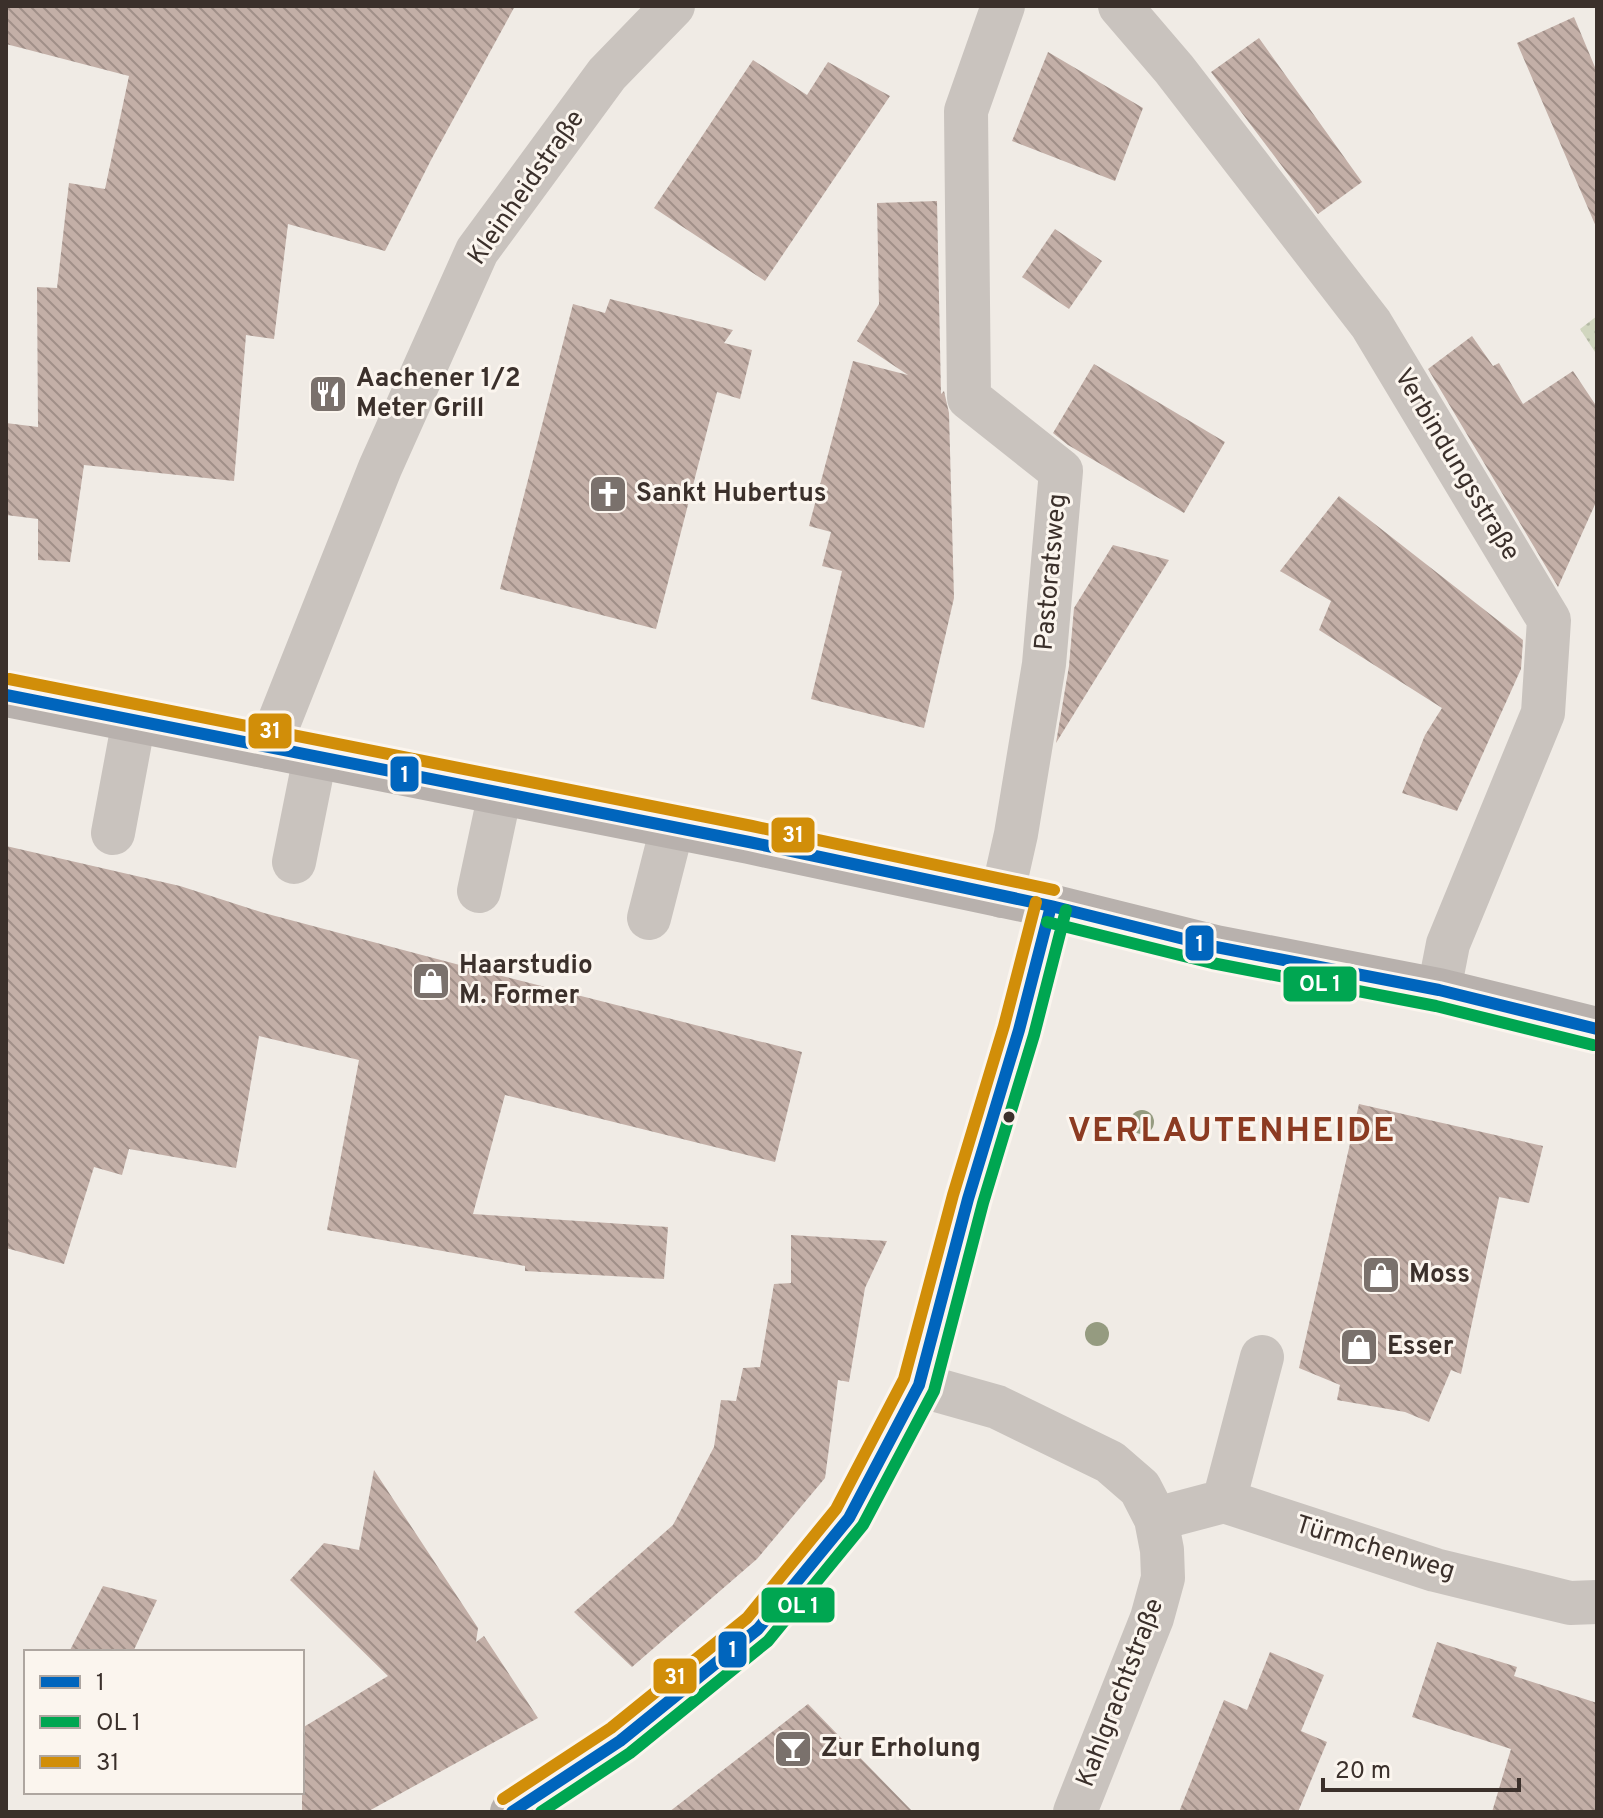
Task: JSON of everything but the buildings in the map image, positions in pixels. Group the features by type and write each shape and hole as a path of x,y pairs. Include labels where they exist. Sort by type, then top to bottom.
{"main road":[{"path":"6,695 1051,906 1216,947 1439,990 1597,1029"},
{"path":"512,1812 620,1741 758,1629 849,1518 919,1385 1051,906"}],"street":[{"name":"Kleinheidstraße","path":"269,747 380,468 477,251 607,74 673,6"},
{"name":"Pastoratsweg","path":"1002,896 1016,834 1044,664 1061,471 969,398 966,111 1003,6"},
{"name":"Verbindungsstraße","path":"1120,6 1174,69 1371,324 1549,620 1543,713 1448,944 1439,990"},
{"path":"113,833 134,720"},
{"path":"294,862 315,757"},
{"path":"479,891 500,793"},
{"path":"649,918 672,828"},
{"path":"1156,1519 1224,1501 1262,1357"},
{"name":"Kahlgrachtstraße","path":"919,1385 997,1407 1110,1462 1140,1488 1156,1519 1163,1578 1152,1618 1075,1812"},
{"name":"Türmchenweg","path":"1224,1501 1435,1570 1570,1603 1597,1602"}],"green space":[{"path":"1597,316 1597,355 1580,329"}],"transit line":[{"name":"31","path":"9,679 752,826 1054,890"},
{"name":"1","path":"6,695 749,842 1051,906 1216,947 1439,990 1597,1029"},
{"name":"31","path":"503,1799 611,1728 747,1618 836,1509 904,1379 1036,902"},
{"name":"1","path":"512,1812 620,1741 758,1629 849,1518 919,1385 1051,906"},
{"path":"541,1812 630,1753 768,1641 863,1525 934,1391 983,1203 1034,1035 1066,910"},
{"path":"1047,922 1212,963 1436,1006 1593,1045"}],"place":[{"name":"Aachener 1/2 Meter Grill","path":"328,394"},
{"name":"Sankt Hubertus","path":"608,494"},
{"name":"Haarstudio M. Former","path":"431,981"},
{"name":"Moss","path":"1381,1275"},
{"name":"Esser","path":"1359,1347"},
{"name":"Zur Erholung","path":"793,1749"}],"district":[{"name":"VERLAUTENHEIDE","path":"1232,1132"}]}
